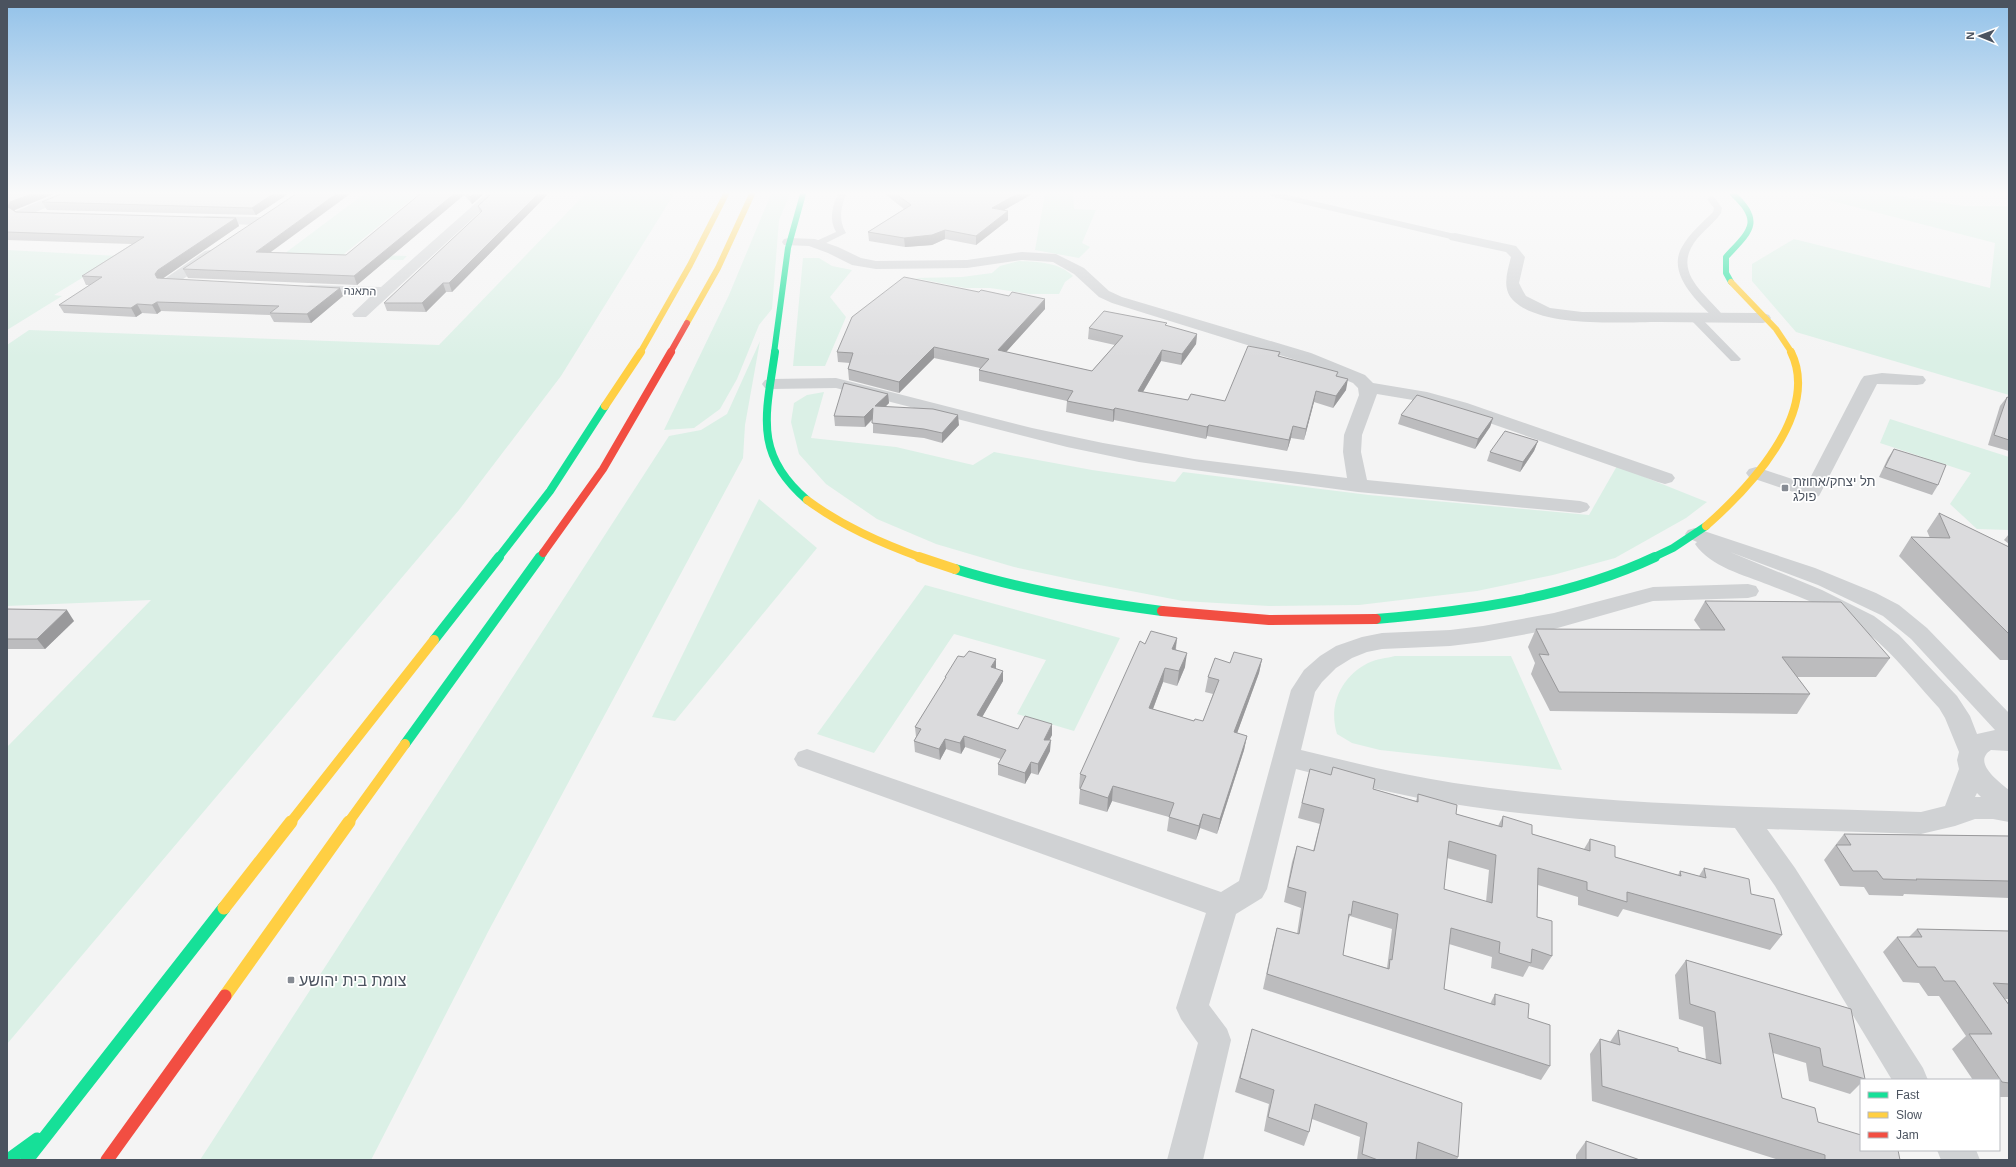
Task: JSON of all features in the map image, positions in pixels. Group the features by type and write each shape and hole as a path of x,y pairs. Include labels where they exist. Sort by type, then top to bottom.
{"main road":[{"path":"27,1160 550,491 646,344 698,248"},
{"path":"107,1160 566,523 603,469 699,303 727,248"},
{"path":"788,248 766,413 767,431 774,461 787,480 809,502 842,522 882,542 927,560 975,576 1035,591 1096,602 1168,612 1263,620 1358,620 1412,617 1517,601 1593,581 1667,551 1695,534 1722,512 1756,473 1779,438 1792,412 1798,393 1799,382 1795,360 1786,345 1730,281 1726,273 1726,257 1734,248"},
{"path":"8,1160 54,1126"}],"street":[{"path":"191,284 168,283 218,248"},
{"path":"360,314 432,248"},
{"path":"827,248 863,264 876,265 967,264 1022,256 1056,258 1070,265 1104,294 1117,300 1152,312 1305,357 1347,373 1360,379 1367,387 1368,395 1353,435 1352,452 1358,486"},
{"path":"1508,248 1515,252 1518,257 1512,283 1515,291 1520,299 1547,312 1582,317 1763,318"},
{"name":"התאנה","path":"299,289 384,292"},
{"path":"1756,473 1812,492 1870,380 1882,378 1917,380"},
{"path":"770,384 836,383 1080,444 1203,466 1358,486 1580,507"},
{"path":"1367,387 1405,392 1461,406 1665,478"},
{"path":"1695,534 1768,557 1820,577 1882,605 1904,621 1923,638 1986,708 2009,728"},
{"path":"1695,534 1714,552 1731,562 1814,595 1842,608 1866,622 1891,641 1948,702 1957,716 1980,780 1993,793 2009,804"},
{"path":"1184,1160 1215,1040 1192,1008 1223,906 1252,889 1303,690 1309,681 1328,662 1344,652 1362,645 1382,641 1450,638 1483,634 1554,621 1653,594 1673,592 1748,591"},
{"path":"1955,815 1972,760 1974,748 1982,742 1992,740 2009,740"},
{"path":"1286,757 1380,779 1477,797 1619,812 1921,823 1955,815 1973,808 1993,808 2009,811"},
{"path":"807,759 1223,906"},
{"path":"1742,817 1785,877 1910,1079"},
{"path":"1956,1151 1962,1160"}],"lane":[{"path":"1686,248 1683,256 1683,267 1697,294 1720,318"},
{"path":"1695,318 1735,358"}],"green space":[{"path":"291,248 351,248 344,254 407,256 403,260 280,257"},
{"path":"532,248 640,248 561,376 459,510 7,1044 7,747 151,600 7,606 7,345 29,330 439,345"},
{"path":"748,248 777,248 772,309 759,325 737,379 720,409 694,428 664,430 729,295"},
{"path":"1035,248 1089,248 1079,258 1035,250"},
{"path":"1778,248 1832,248 1990,288 1994,248 2009,248 2009,395 1796,332 1752,281 1752,264"},
{"path":"7,250 118,256 54,295 62,296 7,330"},
{"path":"803,258 819,258 832,266 852,270 830,297 846,317 825,366 793,366"},
{"path":"1019,261 1041,262 1055,265 1073,276 1065,282 1059,294 1030,294 990,288 965,288 915,278 962,277 992,273 1000,266"},
{"path":"760,341 745,425 743,458 489,930 371,1160 200,1160 669,436 701,430 727,414"},
{"path":"824,392 811,438 896,447 973,465 994,452 1092,470 1175,482 1183,472 1369,495 1589,515 1617,466 1707,502 1686,518 1615,558 1553,575 1477,591 1359,605 1269,606 1183,601 1014,567 936,544 877,519 826,484 799,454 791,422 794,403 807,395"},
{"path":"1890,419 2009,457 2009,530 1977,529 1950,504 1971,473 1880,443"},
{"path":"759,499 817,548 675,721 652,717"},
{"path":"925,585 1120,638 1074,731 1017,714 1046,660 954,634 874,753 817,734"},
{"path":"1395,656 1511,656 1562,770 1380,750 1352,743 1337,734 1334,713 1339,693 1344,684 1350,676 1368,663"}],"building":[{"path":"126,248 190,248 158,270 155,274 157,278 340,288 307,314 270,313 279,306 157,302 152,305 137,304 131,308 59,305 102,277 82,276"},
{"path":"214,248 261,248 256,252 346,255 354,248 388,248 354,276 183,269"},
{"path":"442,248 484,248 449,283 443,283 422,303 384,303"},
{"path":"904,277 979,292 981,290 1009,296 1012,292 1045,299 998,350 1092,371 1123,336 1089,328 1104,311 1167,323 1165,325 1197,334 1182,354 1162,350 1138,391 1188,400 1191,394 1225,401 1248,346 1280,352 1278,356 1338,372 1336,376 1348,379 1336,396 1316,391 1306,429 1293,426 1289,440 1209,425 1207,427 1115,408 1113,410 1067,401 1073,391 979,370 989,359 934,347 899,382 848,369 853,353 837,352 852,317"},
{"path":"844,383 888,394 875,406 933,409 958,415 942,433 924,429 872,423 873,408 864,417 834,416"},
{"path":"1417,395 1493,418 1478,439 1401,415"},
{"path":"2007,397 2009,398 2009,440 1994,435"},
{"path":"1505,431 1538,441 1523,462 1490,452"},
{"path":"1894,449 1946,465 1938,485 1885,467"},
{"path":"1939,513 2009,547 2009,634 1911,537 1950,538"},
{"path":"1705,601 1841,602 1890,658 1782,657 1810,694 1559,692 1539,654 1549,655 1536,629 1725,630"},
{"path":"7,609 67,610 37,639 7,639"},
{"path":"1151,631 1177,638 1172,649 1187,653 1179,671 1165,668 1149,708 1194,721 1195,719 1203,721 1219,680 1208,677 1215,658 1230,663 1234,652 1262,659 1234,732 1247,736 1220,819 1203,814 1199,826 1169,817 1174,803 1113,786 1108,798 1080,789 1086,776 1080,774 1140,641 1145,644"},
{"path":"969,651 996,659 991,667 1003,671 977,715 1018,729 1025,716 1052,724 1044,740 1051,740 1038,764 1031,762 1025,773 998,764 1006,750 964,736 960,743 945,739 939,749 914,741 921,729 915,727 945,677 958,656 964,657"},
{"path":"1333,767 1375,779 1373,789 1418,802 1418,794 1457,805 1456,814 1502,827 1503,816 1532,825 1532,834 1590,851 1590,839 1615,846 1615,857 1681,876 1680,871 1706,878 1704,868 1749,879 1751,894 1774,899 1782,935 1627,892 1627,902 1587,890 1587,882 1538,868 1537,917 1552,921 1552,956 1532,949 1531,963 1499,953 1500,942 1451,928 1444,989 1495,1005 1495,994 1529,1004 1528,1018 1550,1025 1550,1066 1267,974 1277,928 1299,934 1306,892 1288,887 1297,846 1314,851 1324,809 1302,803 1310,769 1331,775","holes":["1449,841 1496,855 1492,903 1444,889","1353,901 1398,914 1392,960 1390,959 1389,969 1343,955 1349,914 1351,915"]},
{"path":"1844,834 2009,836 2009,881 1883,879 1877,871 1853,871 1836,845 1851,845"},
{"path":"1917,929 2009,931 2009,984 1993,983 2009,1005 2009,1083 2002,1082 1969,1034 1992,1034 1955,981 1944,981 1935,967 1918,967 1897,937 1922,937"},
{"path":"1686,960 1851,1009 1865,1079 1823,1066 1820,1048 1769,1033 1782,1098 1815,1108 1818,1122 1860,1135 1860,1151 1898,1151 1900,1160 1825,1160 1825,1155 1602,1086 1600,1039 1620,1045 1618,1030 1678,1048 1678,1051 1721,1064 1715,1012 1690,1004"},
{"path":"1252,1029 1462,1103 1458,1157 1418,1142 1416,1160 1378,1160 1362,1154 1367,1123 1315,1104 1309,1132 1268,1117 1274,1090 1240,1078"},
{"path":"1586,1141 1640,1160 1586,1160"}],"traffic: fast":[{"path":"788,248 768,394 766,420 767,434 771,455 779,470 789,483 807,500"},
{"path":"1731,282 1726,273 1726,257 1734,248"},
{"path":"434,640 550,491 605,406"},
{"path":"1376,619 1458,611 1548,594 1593,581 1635,566 1673,548 1706,526"},
{"path":"405,744 543,553"},
{"path":"955,569 1032,590 1110,604 1162,611"},
{"path":"27,1160 224,908"},
{"path":"8,1160 37,1139"}],"traffic: slow":[{"path":"605,406 646,344 698,248"},
{"path":"687,323 718,268 727,248"},
{"path":"1706,526 1722,512 1757,474 1773,451 1786,428 1795,404 1799,381 1795,359 1784,339 1731,282"},
{"path":"807,500 841,523 878,541 955,569"},
{"path":"224,908 434,640"},
{"path":"225,996 405,744"}],"traffic: jam":[{"path":"543,553 603,469 687,323"},
{"path":"1162,611 1215,617 1269,620 1323,621 1376,619"},
{"path":"107,1160 225,996"}],"place":[{"name":"תל יצחק/אחוזת פולג","path":"1785,488"},
{"name":"צומת בית יהושע","path":"291,980"}]}
